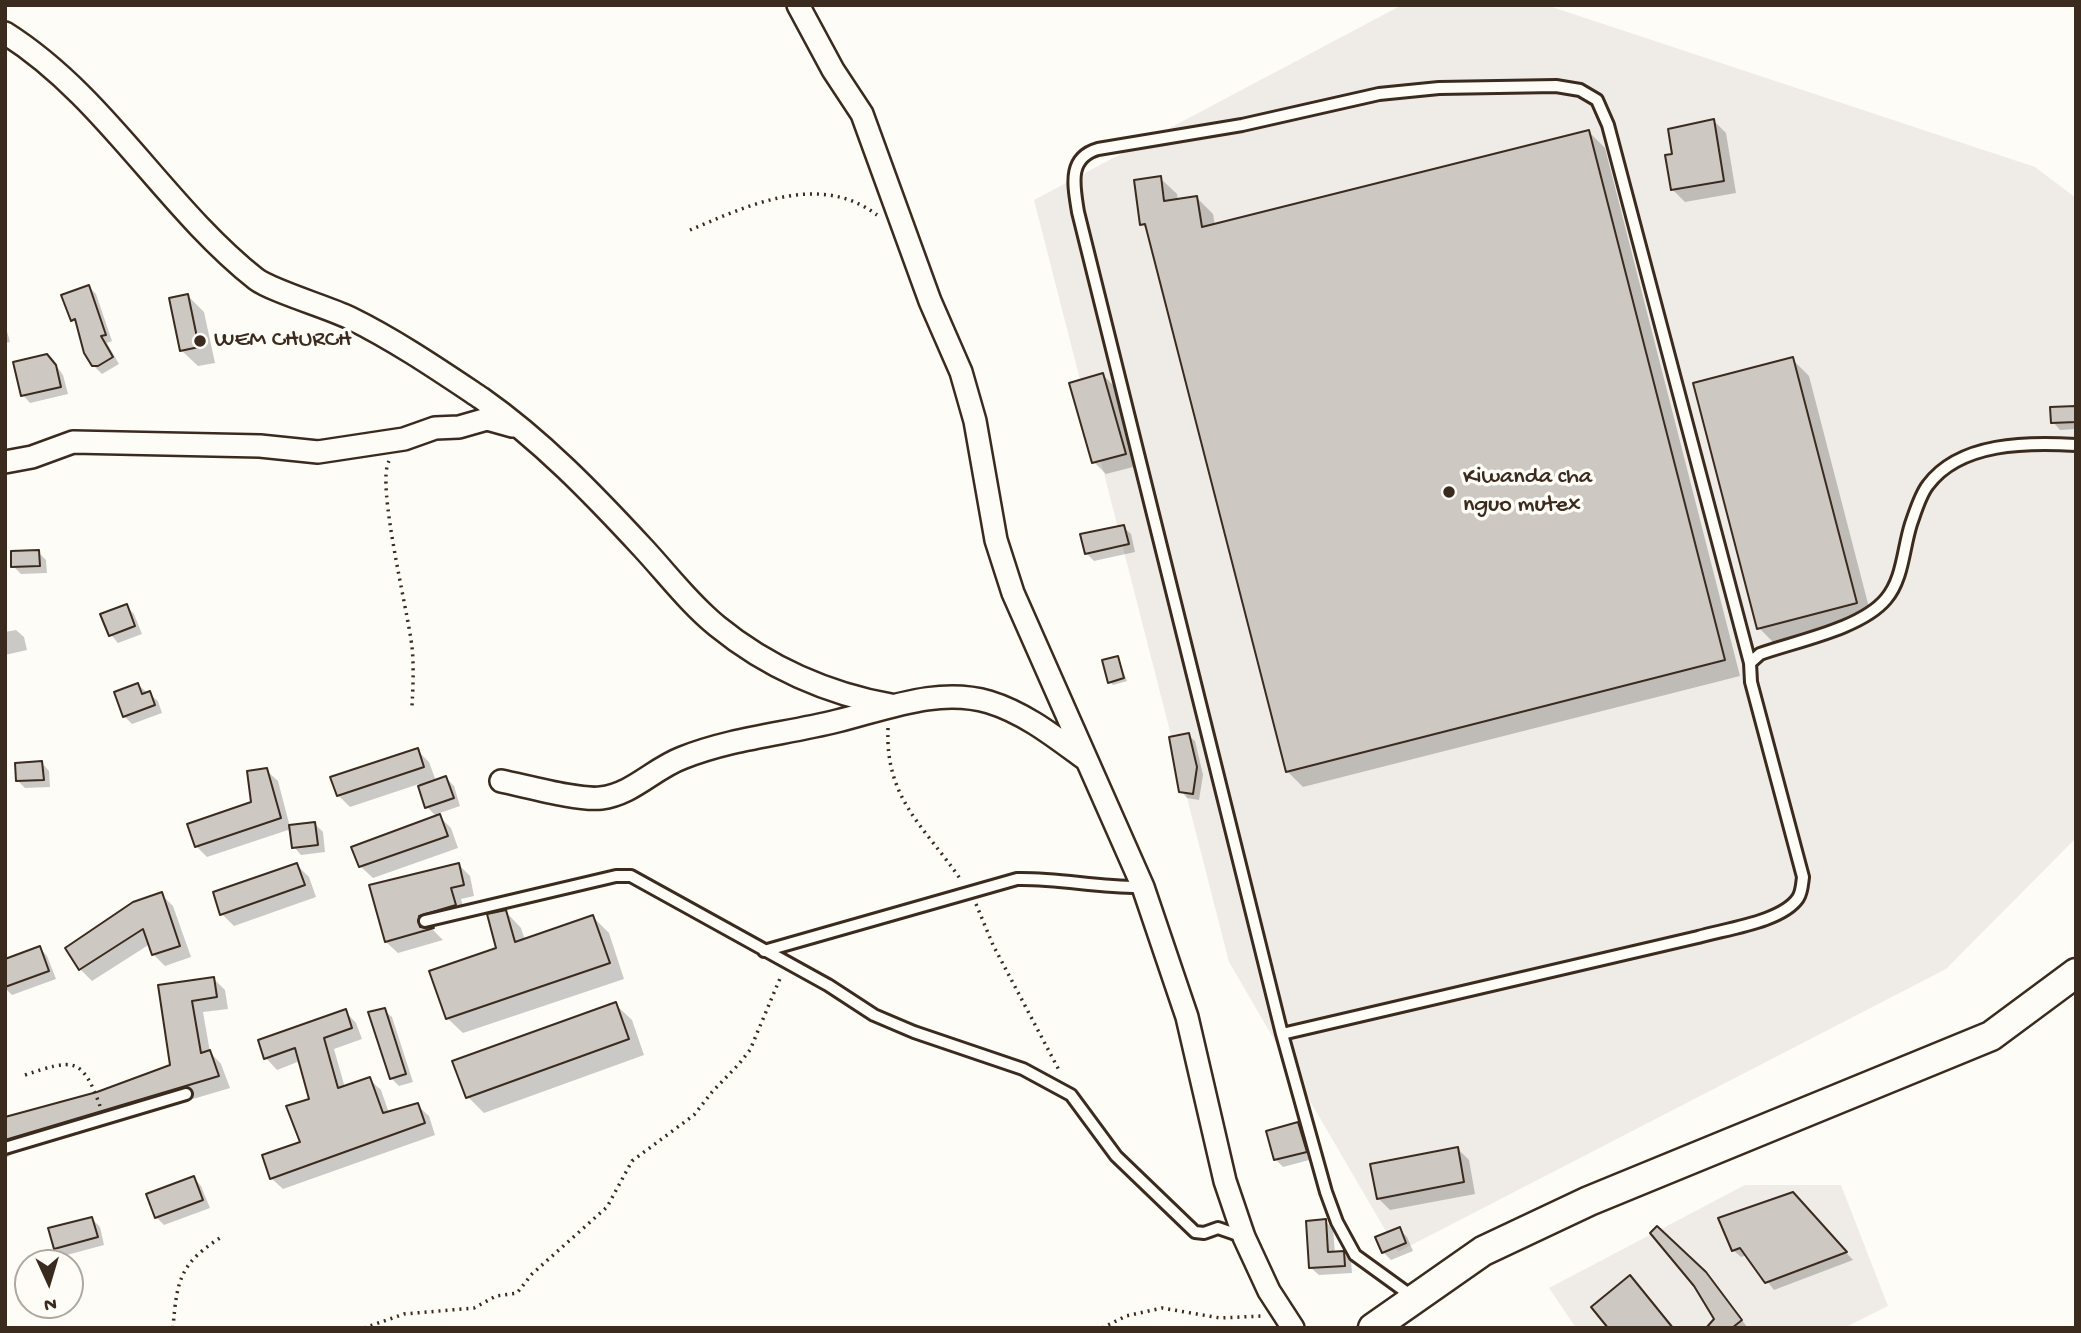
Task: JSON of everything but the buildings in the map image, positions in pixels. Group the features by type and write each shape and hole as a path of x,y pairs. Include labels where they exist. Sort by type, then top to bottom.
{"street":[{"path":"798,5 833,70 862,114 906,238 961,372 975,421 996,540 1013,593 1143,887 1187,1017 1225,1181 1244,1237 1269,1291 1289,1322"},
{"path":"5,33 33,51 66,80 187,215 259,281 353,319 481,399 524,430 594,498 677,589 717,626 782,668 852,698 891,705"},
{"path":"5,462 32,457 74,442 260,446 318,452 404,439 435,428 459,427 488,419 524,430"},
{"path":"502,781 599,799 625,793 679,759 732,741 835,722 891,705 957,698 986,701 1016,712 1086,760"},
{"path":"1373,1328 1483,1251 1589,1200 1990,1036 2032,1009 2076,973"}],"lane":[{"path":"1282,1034 1698,937 1764,919 1790,908 1801,895 1803,877 1751,682 1750,663 1608,125 1597,100 1580,90 1556,86 1439,88 1379,94 1242,125 1085,153 1079,159 1074,173 1078,212 1282,1034 1326,1192 1344,1238 1355,1255 1415,1299"},
{"path":"1750,663 1760,654 1867,616 1887,599 1901,569 1911,525 1927,486 1952,463 1993,448 2076,445"},
{"path":"425,921 616,876 631,876 874,1015 914,1032 1023,1069 1071,1095 1116,1156 1195,1232 1204,1233 1218,1228 1244,1237"},
{"path":"764,951 1017,880 1040,878 1096,887 1143,887"},
{"path":"5,1148 186,1094"}],"path":[{"path":"690,230 763,200 793,195 823,196 872,212 906,238"},
{"path":"404,439 384,472 388,518 399,564 412,649 412,706"},
{"path":"891,705 889,770 896,790 971,891 993,945 1071,1095"},
{"path":"364,1328 404,1314 474,1308 496,1296 517,1293 531,1274 607,1207 632,1161 694,1115 739,1064 750,1050 786,963"},
{"path":"25,1075 66,1062 83,1068 105,1118"},
{"path":"173,1328 180,1275 190,1261 223,1236"},
{"path":"1102,1328 1126,1315 1162,1308 1220,1318 1289,1322"}],"shaded area":[{"path":"1402,5 1546,5 2035,167 2076,198 2076,838 1946,969 1398,1252 1229,962 1034,200"},
{"path":"1745,1185 1841,1185 1888,1306 1844,1328 1576,1328 1549,1288"}],"place":[{"name":"WEM CHURCH","path":"200,341"},
{"name":"Kiwanda cha nguo mutex","path":"1449,492"}]}
